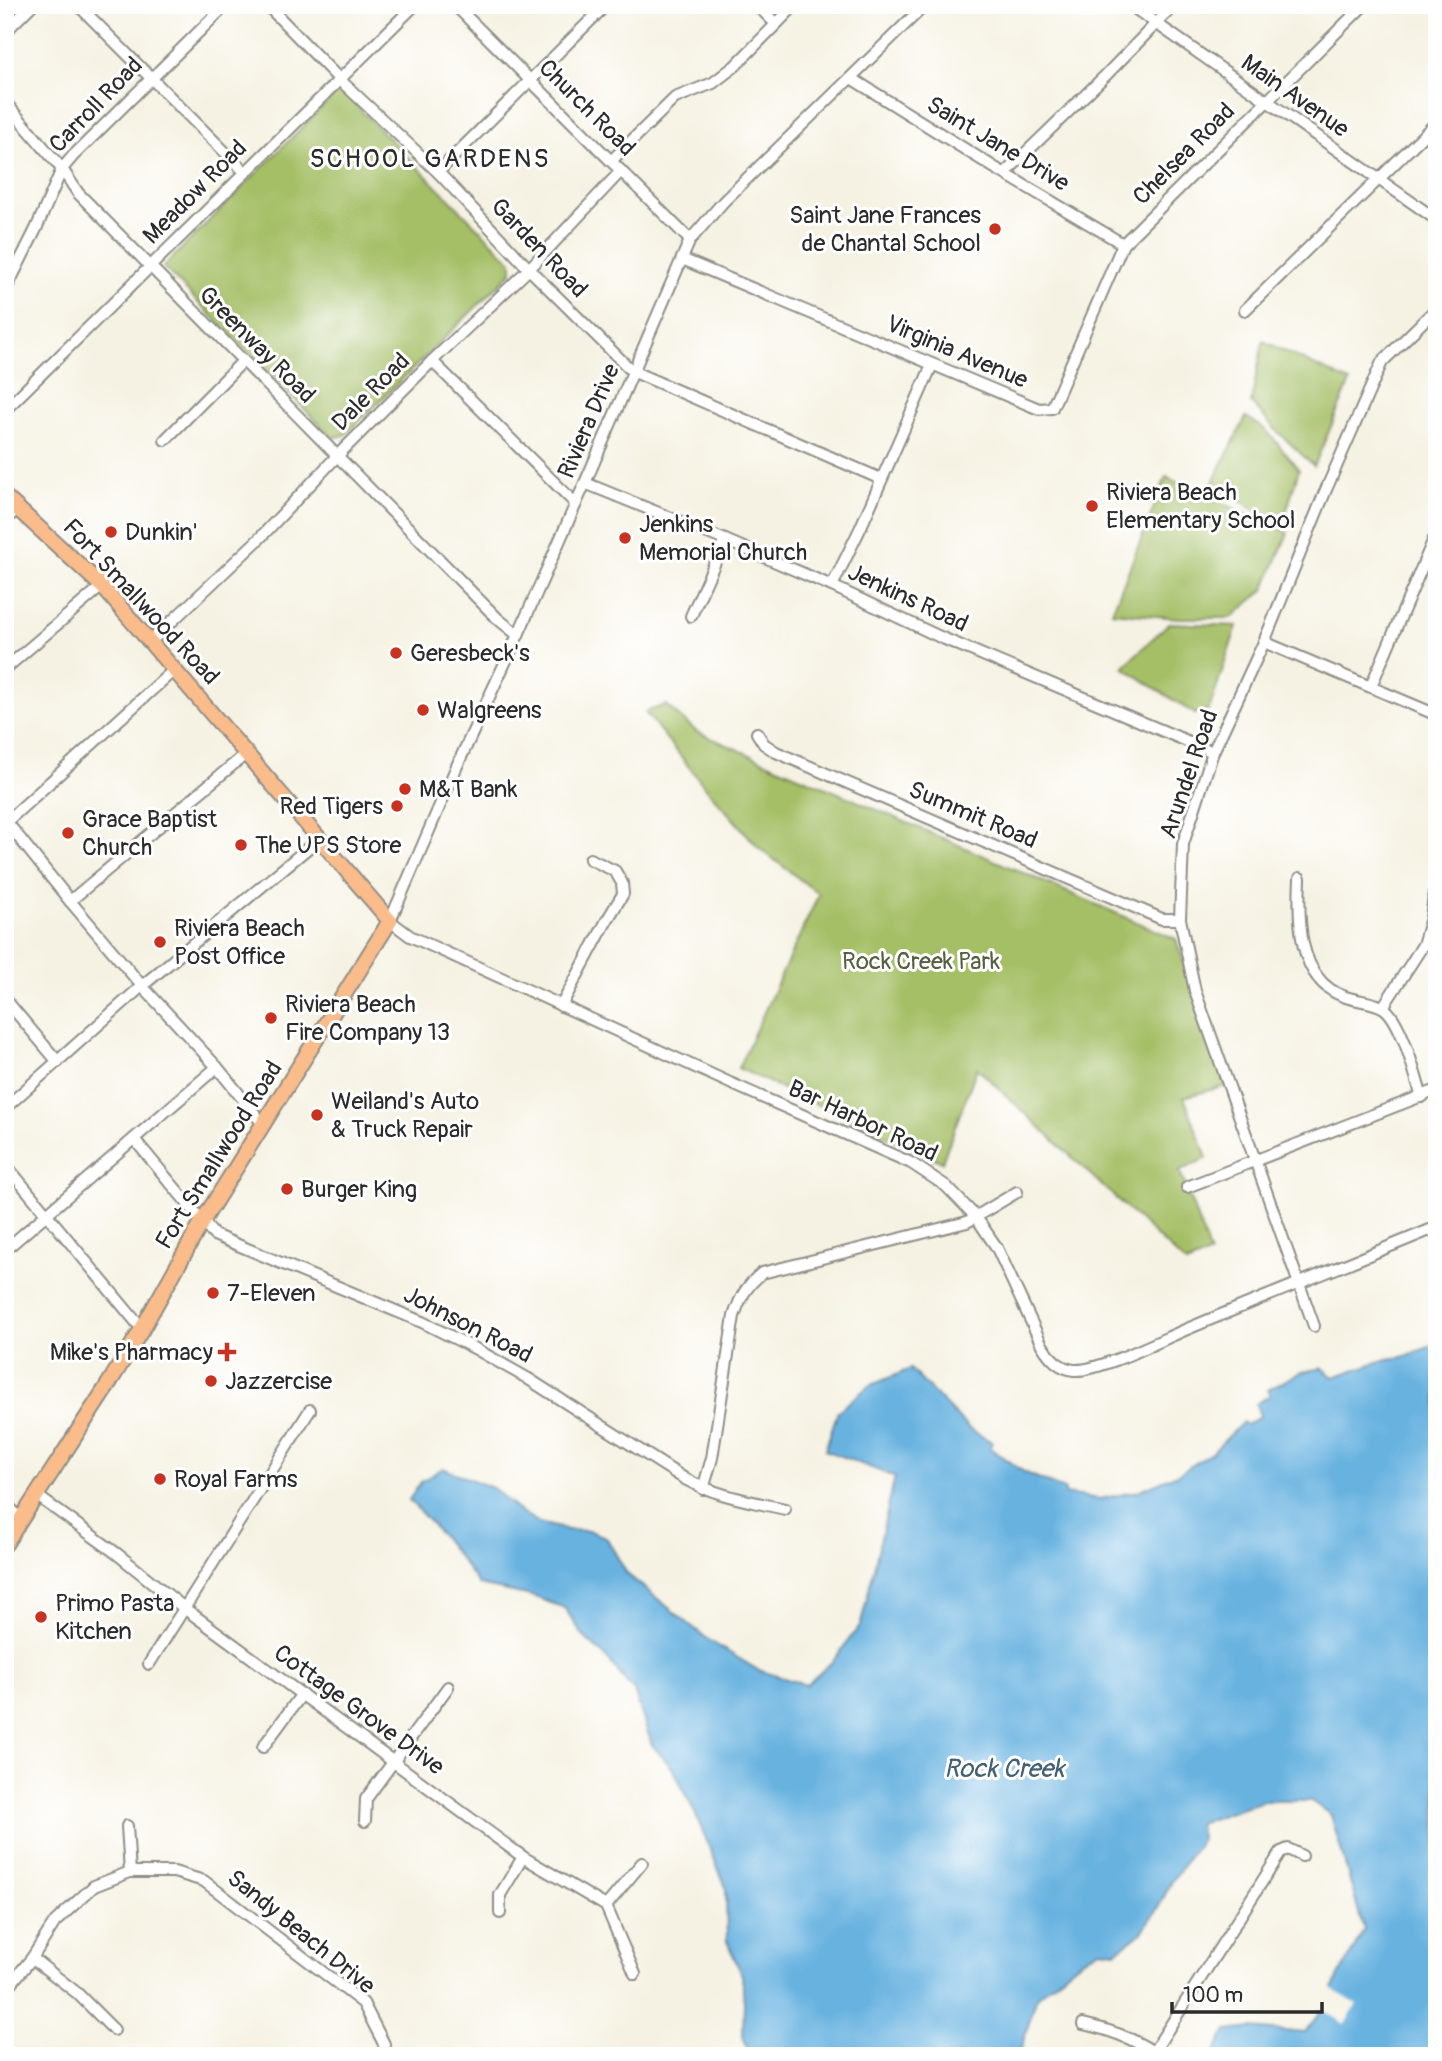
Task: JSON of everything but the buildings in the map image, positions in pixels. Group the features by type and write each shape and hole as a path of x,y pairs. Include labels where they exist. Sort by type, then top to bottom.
{"main road":[{"name":"Fort Smallwood Road","path":"5,497 102,586 390,921 202,1222 106,1388 5,1544"}],"street":[{"path":"5,32 32,5"},
{"path":"78,5 245,172"},
{"name":"Carroll Road","path":"5,291 62,169 226,5"},
{"name":"Garden Road","path":"267,5 340,80 438,172 529,269 632,372"},
{"name":"Meadow Road","path":"5,410 415,5"},
{"name":"Church Road","path":"455,5 690,240"},
{"path":"438,172 606,5"},
{"path":"757,5 776,24"},
{"path":"611,161 675,99 713,83 735,66 795,5"},
{"name":"Riviera Drive","path":"390,921 576,504 690,240 724,201 925,5"},
{"name":"Main Avenue","path":"1130,5 1437,220"},
{"path":"1005,173 1174,5"},
{"name":"Chelsea Road","path":"1123,244 1364,5"},
{"name":"Saint Jane Drive","path":"851,78 1123,244"},
{"name":"Greenway Road","path":"5,102 62,169 78,193 149,267 498,619 518,635"},
{"path":"1245,310 1437,122"},
{"name":"Dale Road","path":"150,642 258,540 432,361 529,269 621,171"},
{"name":"Virginia Avenue","path":"682,258 1039,409 1052,408 1123,244"},
{"name":"Arundel Road","path":"1314,1326 1195,991 1180,919 1183,844 1213,752 1264,642 1382,362 1437,308"},
{"path":"432,361 576,504"},
{"path":"165,440 242,362"},
{"path":"832,586 932,365"},
{"path":"632,372 881,479"},
{"name":"Jenkins Road","path":"585,483 725,540 832,586 940,638 1213,752"},
{"path":"5,520 18,508"},
{"path":"1370,686 1437,533"},
{"path":"691,616 725,540"},
{"path":"5,669 102,586"},
{"path":"1264,642 1437,715"},
{"path":"175,669 6,822 142,986 217,1067 263,1124"},
{"name":"Summit Road","path":"757,733 764,744 800,763 1162,919 1180,919"},
{"path":"70,901 247,753"},
{"path":"5,1108 142,986 320,838"},
{"path":"561,1006 623,894 622,883 615,871 590,859"},
{"path":"1383,1007 1423,945 1434,918 1437,874"},
{"path":"1300,878 1300,928 1304,948 1317,979 1341,996 1383,1007 1404,1040 1423,1097"},
{"name":"Bar Harbor Road","path":"390,921 410,936 911,1163 946,1186 976,1217 997,1248 1048,1355 1059,1365 1075,1370 1110,1362 1437,1227"},
{"path":"5,999 58,1062"},
{"path":"5,1250 217,1067"},
{"path":"1187,1187 1437,1090"},
{"name":"Johnson Road","path":"134,1139 214,1235 422,1322 474,1348 527,1378 703,1489 785,1509"},
{"path":"5,1164 142,1329"},
{"path":"703,1489 712,1458 734,1316 740,1298 749,1284 761,1273 967,1222 1017,1192"},
{"path":"149,1664 310,1410"},
{"name":"Cottage Grove Drive","path":"36,1494 184,1608 523,1857 606,1906"},
{"path":"5,1503 21,1519"},
{"path":"365,1821 366,1799 447,1687"},
{"path":"263,1747 302,1694"},
{"path":"127,1826 130,1871"},
{"path":"1083,2024 1108,2029 1134,2039 1152,2054 1282,1852 1288,1849 1302,1856"},
{"path":"500,1913 499,1895 523,1857"},
{"path":"635,1974 606,1906 642,1863"},
{"name":"Sandy Beach Drive","path":"5,1991 32,1958 55,1922 94,1886 130,1871 174,1872 204,1881 229,1898 363,2003 384,2044 387,2056"},
{"path":"32,1958 77,1993 114,2030"}],"green space":[{"path":"338,91 345,94 512,262 512,272 345,435 333,438 163,267"},
{"path":"1263,341 1350,382 1314,466 1251,403"},
{"path":"1246,417 1265,429 1299,469 1282,526 1212,484"},
{"path":"1166,477 1288,533 1264,590 1231,618 1179,618 1112,612"},
{"path":"1169,623 1237,626 1209,710 1195,714 1123,667"},
{"name":"Rock Creek Park","path":"666,705 697,732 1176,939 1226,1086 1184,1097 1207,1158 1180,1171 1210,1254 1186,1264 977,1068 942,1162 738,1068 819,894 759,848 645,712"}],"water":[{"name":"Rock Creek","path":"1437,1344 1437,2056 1212,2056 1227,2031 1252,2028 1305,2033 1320,2012 1364,1930 1331,1815 1311,1801 1264,1801 1199,1823 1201,1840 1172,1881 1156,1912 1141,1933 1116,1951 1100,1949 1079,1962 1037,1996 1019,2056 750,2056 743,2036 742,1975 727,1941 726,1887 674,1770 652,1745 634,1691 605,1656 583,1636 565,1608 532,1596 479,1585 446,1541 409,1500 421,1482 443,1468 493,1488 515,1508 539,1523 568,1530 590,1531 606,1537 627,1574 710,1641 758,1670 806,1685 832,1662 861,1624 895,1477 825,1450 838,1411 869,1386 910,1369 968,1428 992,1442 990,1448 1024,1472 1065,1490 1065,1494 1100,1499 1138,1491 1180,1473 1214,1451 1243,1422 1247,1425 1260,1416 1256,1404 1270,1395 1268,1390 1301,1372 1323,1368 1333,1377 1387,1359 1403,1357"}],"pier":[{"path":"1329,1988 1357,2004 1345,2024 1318,2008"}],"place":[{"name":"Saint Jane Frances de Chantal School","path":"995,229"},
{"name":"Riviera Beach Elementary School","path":"1092,506"},
{"name":"Dunkin'","path":"111,532"},
{"name":"Jenkins Memorial Church","path":"625,538"},
{"name":"Geresbeck's","path":"396,653"},
{"name":"Walgreens","path":"423,710"},
{"name":"M&T Bank","path":"405,789"},
{"name":"Red Tigers","path":"397,806"},
{"name":"Grace Baptist Church","path":"68,833"},
{"name":"The UPS Store","path":"241,845"},
{"name":"Riviera Beach Post Office","path":"160,942"},
{"name":"Riviera Beach Fire Company 13","path":"271,1018"},
{"name":"Weiland's Auto & Truck Repair","path":"317,1115"},
{"name":"Burger King","path":"287,1189"},
{"name":"7-Eleven","path":"213,1293"},
{"name":"Mike's Pharmacy","path":"227,1352"},
{"name":"Jazzercise","path":"211,1381"},
{"name":"Royal Farms","path":"160,1479"},
{"name":"Primo Pasta Kitchen","path":"41,1617"}],"district":[{"name":"SCHOOL GARDENS","path":"430,159"}]}
